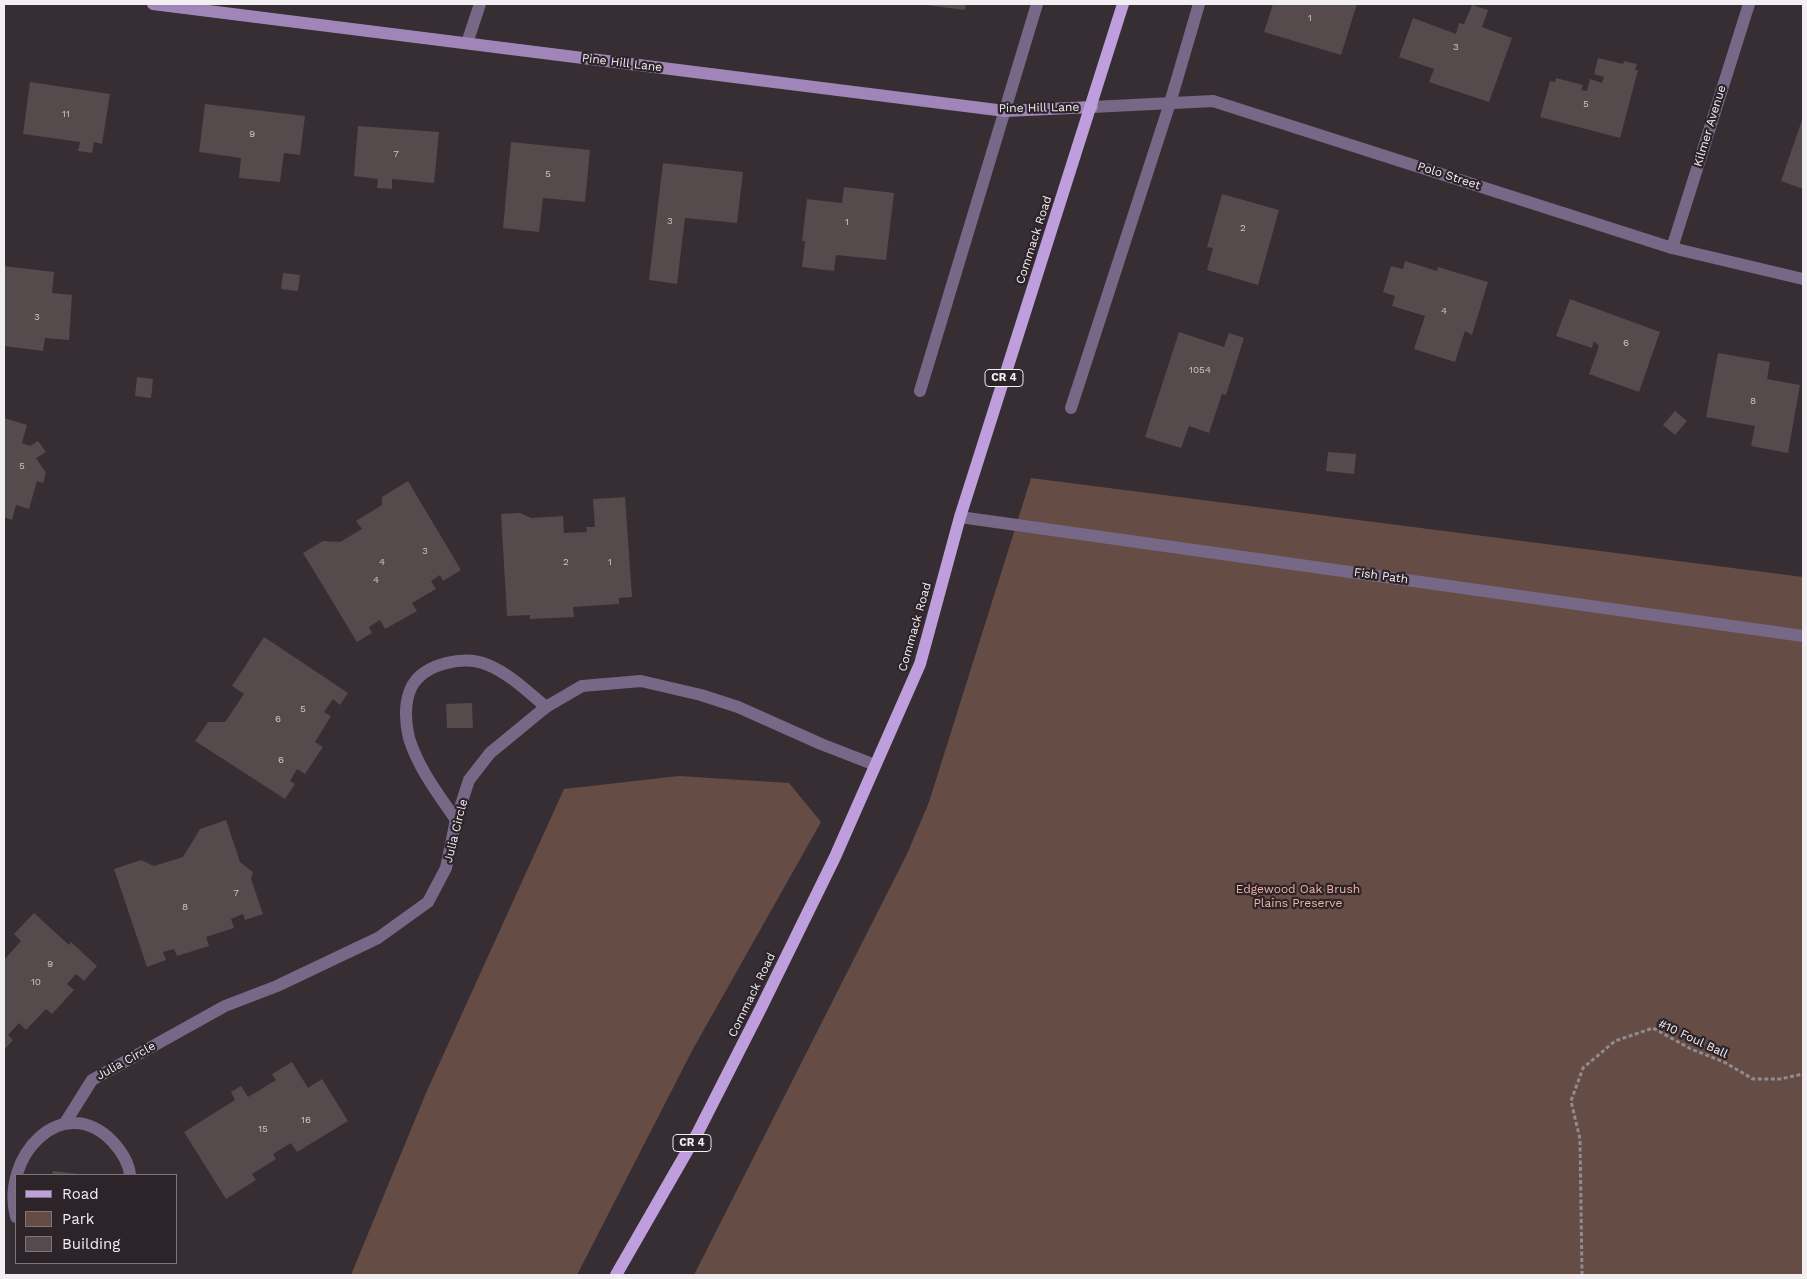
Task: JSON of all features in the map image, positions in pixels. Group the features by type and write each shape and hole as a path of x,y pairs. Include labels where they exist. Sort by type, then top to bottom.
{"main road":[{"name":"Commack Road","path":"616,1275 697,1134 744,1042 835,857 920,664 960,517 1092,107 1123,4"}],"street":[{"name":"Pine Hill Lane","path":"153,4 1005,111 1092,107"},
{"path":"467,44 480,4"},
{"path":"920,392 1037,4"},
{"path":"1071,408 1170,103 1199,4"},
{"name":"Kilmer Avenue","path":"1672,248 1749,4"},
{"name":"Polo Street","path":"1092,107 1213,101 1672,248 1803,279"},
{"name":"Fish Path","path":"960,517 1803,636"},
{"path":"456,820 417,757 409,736 407,701 412,685 420,677 442,664 474,662 487,665 514,681 546,707"},
{"name":"Julia Circle","path":"65,1123 92,1080 225,1006 277,986 378,938 428,902 446,868 456,820 470,780 490,753 546,707 582,686 641,681 738,707 875,766"},
{"path":"15,1216 7,1192 8,1171 15,1153 28,1138 45,1127 65,1123 87,1125 106,1135 121,1150 130,1174"}],"path":[{"name":"#10 Foul Ball","path":"1582,1275 1580,1140 1571,1101 1583,1068 1615,1041 1653,1028 1691,1050 1724,1062 1753,1079 1780,1079 1803,1074"}],"green space":[{"name":"Edgewood Oak Brush Plains Preserve","path":"1031,478 1803,577 1803,1275 694,1275 907,854 929,802"},
{"path":"679,776 789,783 821,822 693,1049 577,1275 351,1275 426,1093 564,789"}],"building":[{"path":"918,4 966,4 965,10"},
{"path":"1273,4 1357,4 1341,55 1264,32"},
{"path":"1472,5 1488,10 1482,27 1512,38 1489,102 1429,82 1434,69 1399,57 1413,18 1456,34 1459,23 1464,24"},
{"path":"1598,58 1623,64 1624,61 1637,64 1635,70 1638,70 1620,138 1540,117 1550,81 1555,82 1556,78 1583,85 1581,90 1587,91 1590,79 1602,83 1604,77 1594,74"},
{"path":"30,82 110,94 102,144 94,142 92,153 78,151 80,142 23,134"},
{"path":"205,104 305,116 300,155 284,153 280,182 239,178 241,158 199,152"},
{"path":"1803,117 1803,189 1781,181"},
{"path":"358,126 439,132 434,183 392,179 392,189 377,188 378,179 354,176"},
{"path":"511,142 590,150 585,202 543,198 539,232 503,228"},
{"path":"663,163 743,172 737,223 685,218 677,284 649,280"},
{"path":"844,187 894,193 886,260 836,255 834,271 802,267 805,241 802,241 807,199 842,203"},
{"path":"1222,194 1279,210 1258,285 1207,270 1213,248 1207,247"},
{"path":"1405,261 1437,271 1438,267 1488,282 1472,335 1465,331 1455,362 1414,349 1425,316 1392,306 1395,296 1383,292 1391,266 1403,269"},
{"path":"4,266 54,272 52,293 72,295 69,340 45,338 43,351 4,346"},
{"path":"283,273 300,275 298,291 281,289"},
{"path":"1570,299 1660,332 1639,392 1589,374 1599,346 1594,341 1592,348 1556,336"},
{"path":"1179,332 1224,347 1229,333 1244,338 1226,395 1222,394 1209,433 1189,426 1181,448 1145,437"},
{"path":"1718,353 1770,362 1767,379 1800,385 1788,453 1751,446 1755,426 1706,417"},
{"path":"137,377 153,379 151,398 135,396"},
{"path":"1675,411 1687,421 1675,435 1663,425"},
{"path":"4,418 27,425 22,443 30,446 38,441 46,452 36,458 46,473 43,483 37,481 29,509 16,505 12,520 4,517"},
{"path":"1328,452 1356,454 1354,474 1326,471"},
{"path":"408,481 461,570 443,581 440,575 431,581 436,589 412,603 417,611 385,629 380,620 369,627 372,633 357,642 303,553 323,541 340,542 362,529 356,521 382,505 382,497"},
{"path":"625,497 632,597 619,598 619,604 573,607 574,617 530,619 530,615 507,616 501,514 520,513 531,518 563,516 564,533 587,532 586,527 595,527 593,499"},
{"path":"264,637 348,693 340,705 333,699 324,712 331,716 315,742 323,747 305,774 297,769 290,781 295,784 285,799 195,741 208,722 225,722 244,694 232,686"},
{"path":"472,703 473,728 447,728 446,704"},
{"path":"226,820 240,862 253,872 251,879 263,914 245,920 243,914 231,919 234,928 206,937 209,946 177,956 174,949 163,952 166,960 147,967 114,869 141,860 154,866 183,857 200,829"},
{"path":"34,913 69,945 71,942 97,966 84,981 76,974 67,984 74,990 52,1014 46,1009 26,1030 19,1023 8,1035 13,1040 4,1050 4,960 21,941 14,934"},
{"path":"292,1062 308,1088 322,1079 348,1121 297,1152 291,1143 273,1154 276,1159 252,1174 256,1180 226,1199 184,1132 235,1100 231,1092 241,1086 248,1097 276,1080 272,1074"},
{"path":"53,1171 79,1174 52,1174"}]}
